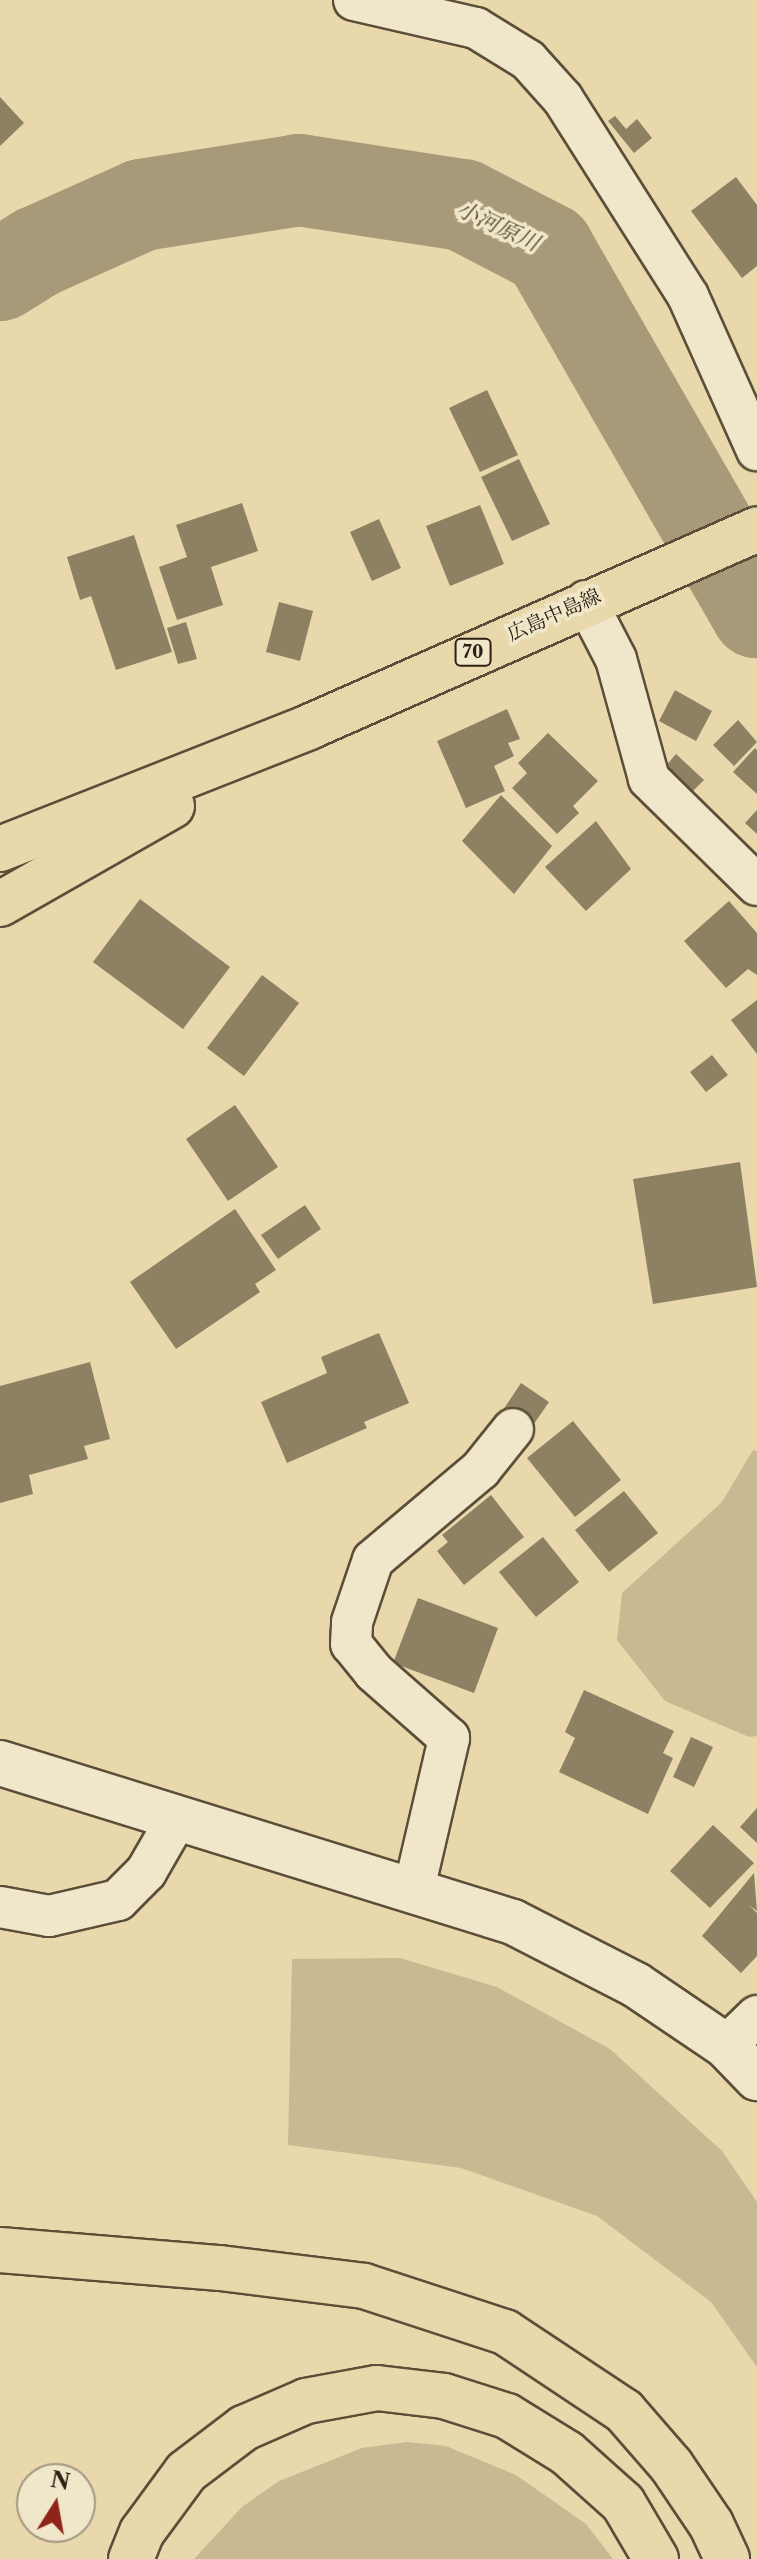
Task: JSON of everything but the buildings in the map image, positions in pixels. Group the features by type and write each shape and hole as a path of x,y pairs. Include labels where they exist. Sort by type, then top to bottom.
{"main road":[{"name":"広島中島線","path":"0,849 309,727 636,578 757,529"},
{"name":"広島中島線","path":"0,904 309,727"},
{"path":"0,2250 220,2268 364,2286 505,2332 624,2411 679,2476 727,2559"},
{"path":"131,2559 142,2532 186,2472 244,2428 306,2401 377,2388 444,2396 507,2416 567,2453 623,2503 656,2559"}],"street":[{"path":"354,0 476,28 528,60 563,99 688,296 757,450"},
{"path":"586,601 616,659 649,779 757,885"},
{"path":"414,1889 449,1738 374,1672 351,1644 352,1622 373,1560 481,1469 513,1429"},
{"path":"0,1763 513,1922 636,1985 726,2046 757,2078"},
{"path":"0,1907 49,1916 118,1900 146,1872 177,1818"},
{"path":"726,2046 757,2016"}],"shaded area":[{"path":"753,1450 757,1451 757,1736 749,1737 665,1701 617,1640 622,1593 722,1502"},
{"path":"400,1958 497,1987 610,2049 722,2151 757,2202 757,2367 711,2302 597,2216 461,2168 288,2145 292,1959"},
{"path":"407,2442 446,2446 516,2475 586,2524 613,2559 194,2559 242,2507 279,2481 362,2448"}],"waterway":[{"name":"小河原川","path":"0,275 37,252 142,205 299,180 463,205 548,249 757,612"}]}
